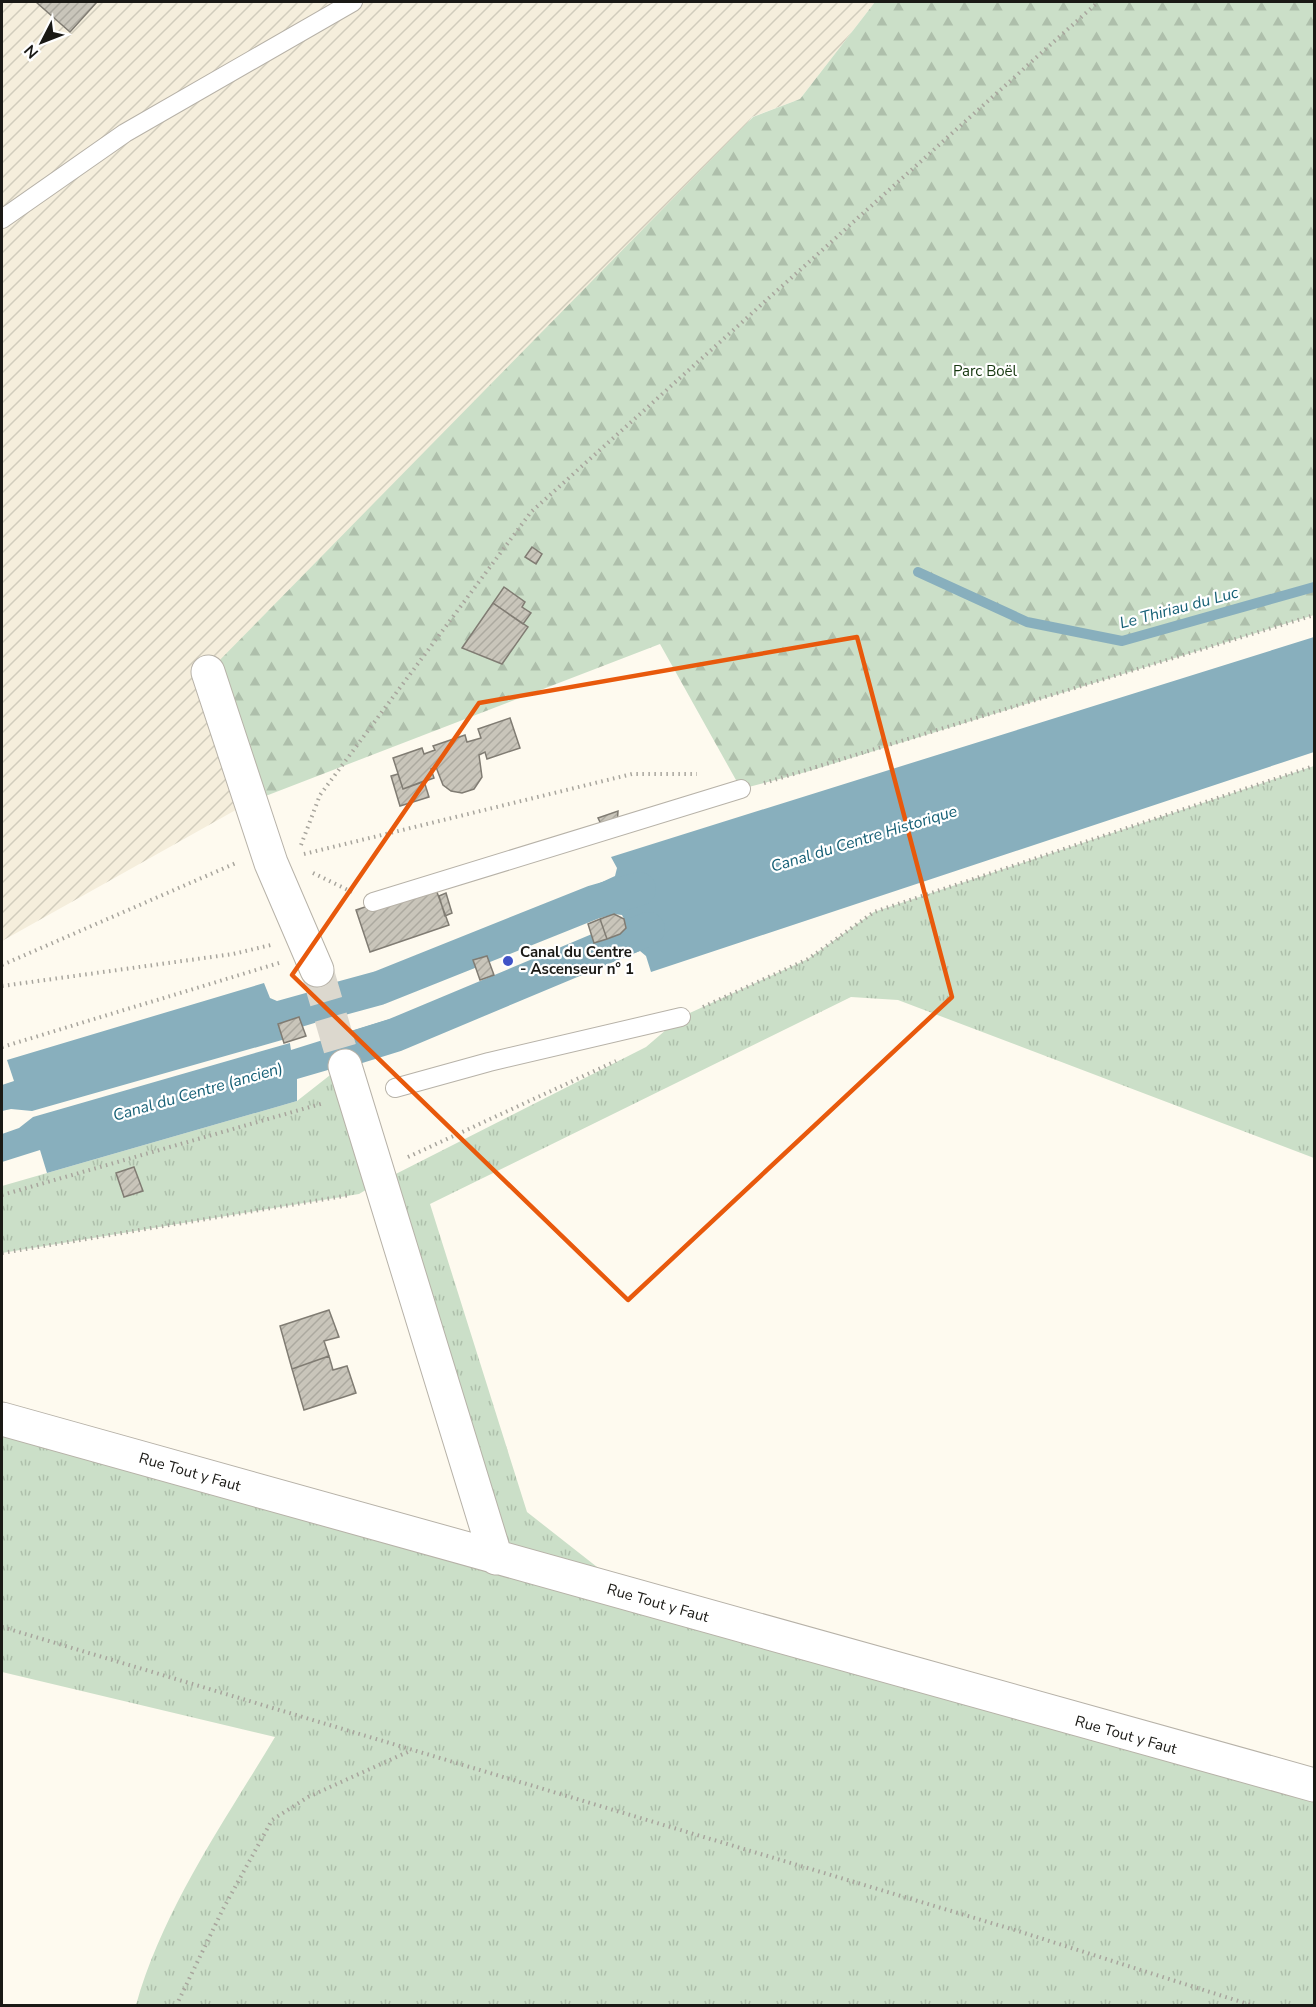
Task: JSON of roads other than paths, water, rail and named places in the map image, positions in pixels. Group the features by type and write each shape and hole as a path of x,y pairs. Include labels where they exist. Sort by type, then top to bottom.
{"street":[{"path":"208,672 283,860 317,970"},
{"path":"345,1066 496,1558"},
{"name":"Rue Tout y Faut","path":"2,1419 1314,1785"}],"lane":[{"path":"2,219 125,134 353,2"},
{"path":"373,902 741,789"},
{"path":"395,1088 489,1062 681,1017"}],"water":[{"path":"1314,637 1314,752 651,972 646,956 640,951 612,962 605,940 622,933 626,923 622,915 614,914 599,918 589,888 615,876 617,868 611,857"},
{"name":"Canal du Centre (ancien)","path":"374,974 384,1002 288,1031 291,1050 390,1019 400,1049 297,1079 297,1101 47,1173 40,1150 2,1162 2,1085 14,1081 7,1060 264,983 270,998 277,1001"}],"waterway":[{"name":"Le Thiriau du Luc","path":"918,572 1027,622 1122,641 1314,587"},
{"name":"Canal du Centre Historique","path":"335,1000 379,988 594,902 639,889"},
{"name":"Canal du Centre Historique","path":"350,1049 395,1035 648,929"}],"tunnel":[{"path":"317,970 345,1066"}],"place":[{"name":"Canal du Centre - Ascenseur n° 1","path":"508,961"}],"park label":[{"name":"Parc Boël","path":"985,371"}]}
